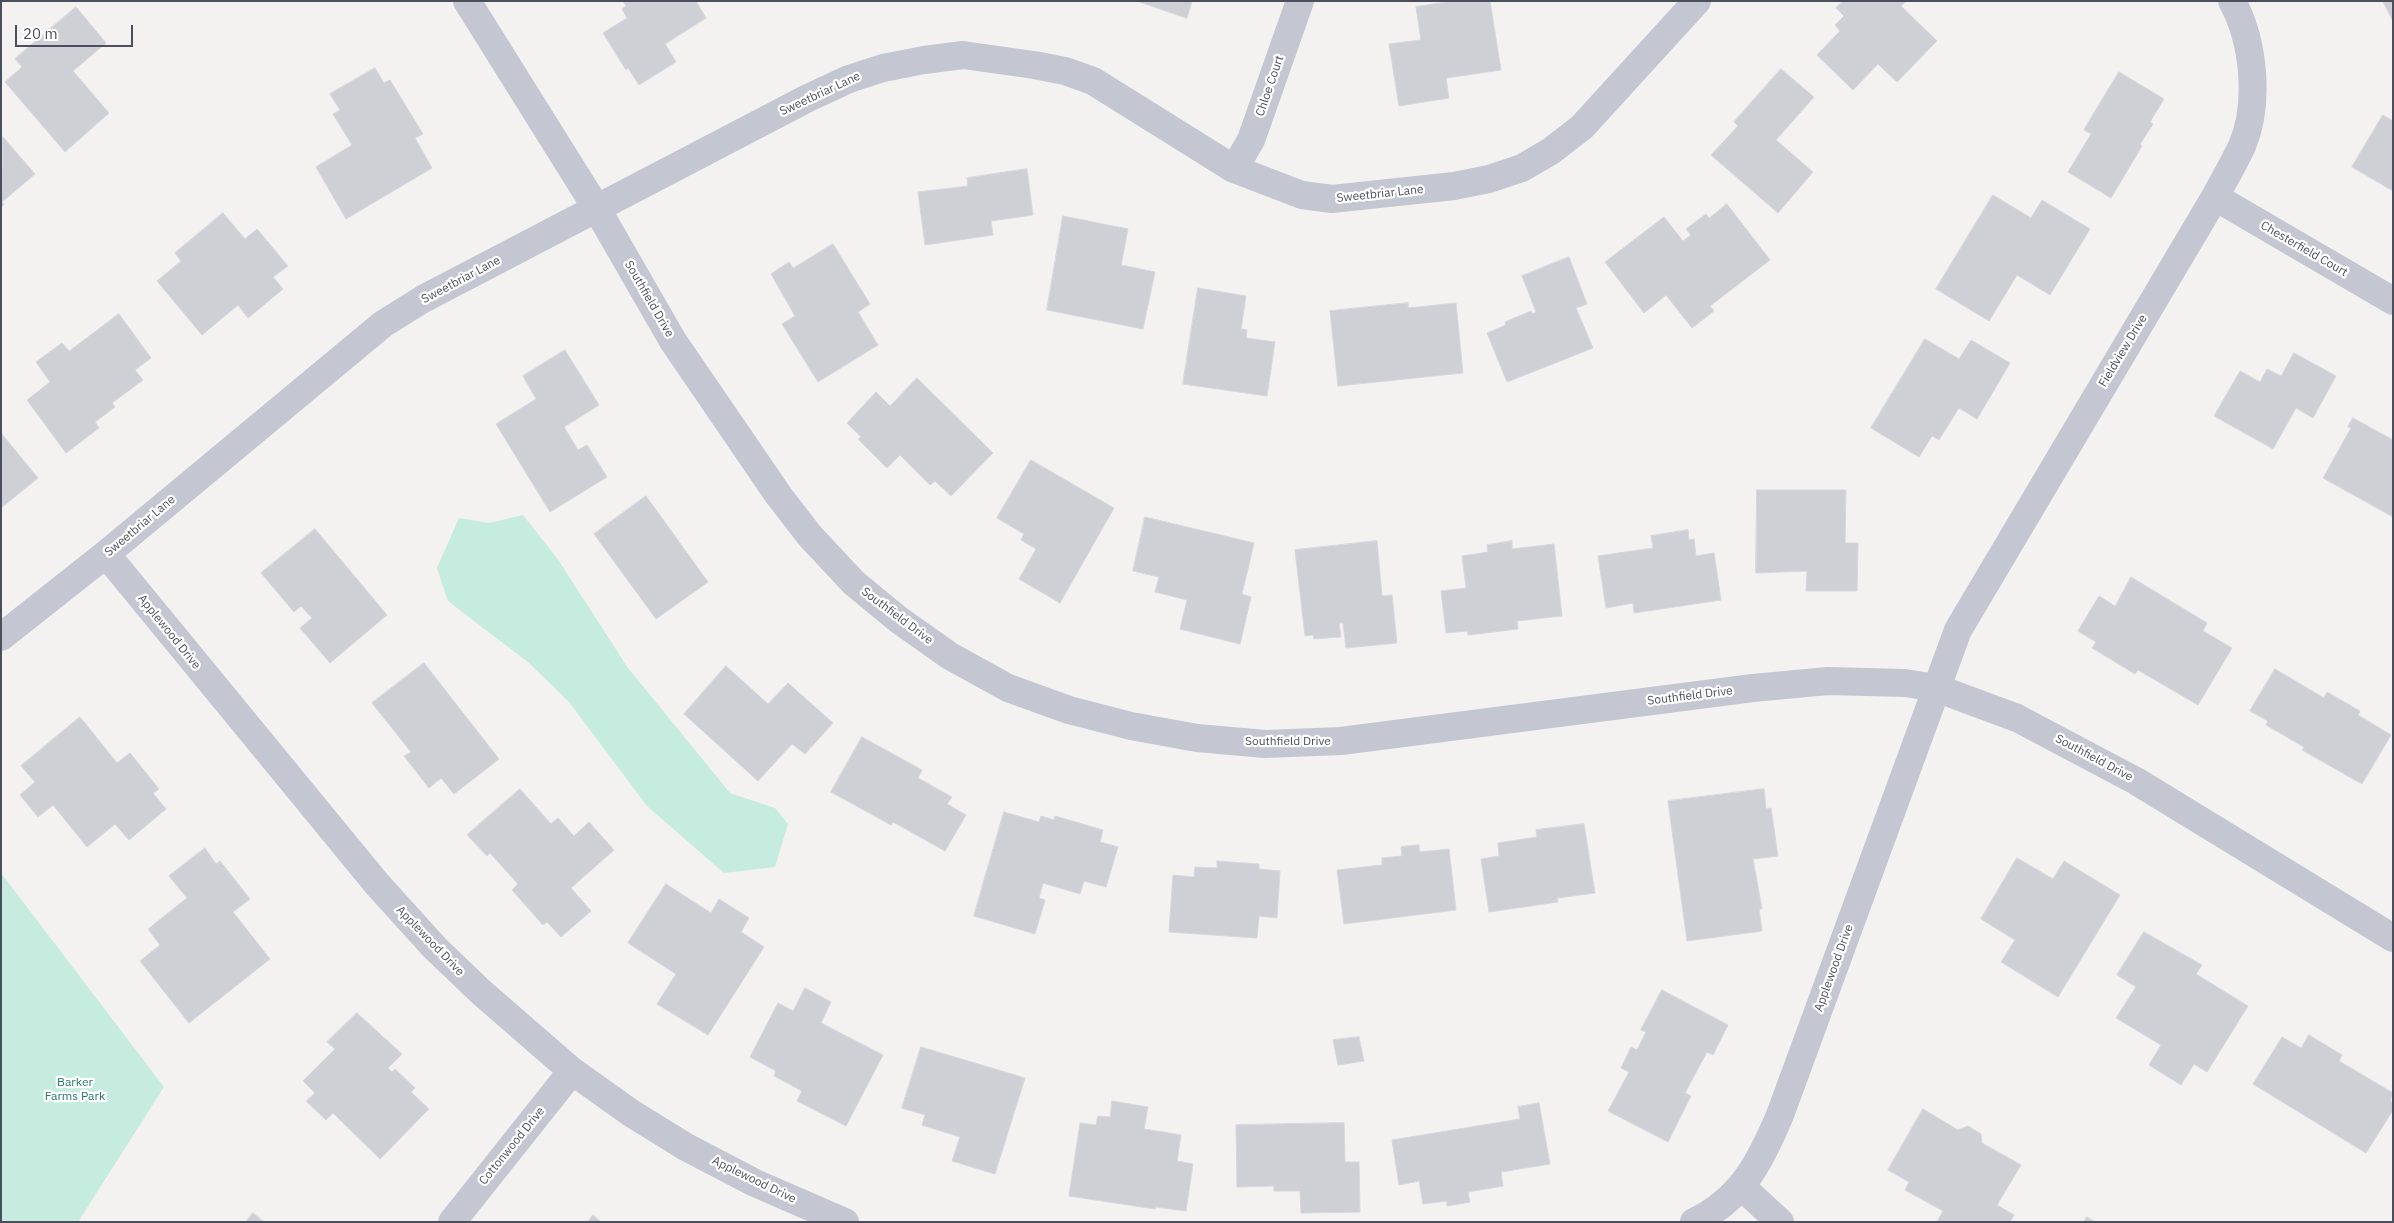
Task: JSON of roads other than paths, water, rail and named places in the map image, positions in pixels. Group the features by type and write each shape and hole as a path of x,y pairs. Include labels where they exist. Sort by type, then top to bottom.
{"street":[{"name":"Southfield Drive","path":"467,1 597,209 679,349 779,496 810,536 854,582 899,620 950,656 1008,688 1069,710 1131,726 1197,738 1265,744 1341,741 1753,688 1828,681 1905,683 1936,688 2017,718 2089,755 2136,781 2393,938"},
{"name":"Chloe Court","path":"1234,169 1251,140 1300,1"},
{"name":"Sweetbriar Lane","path":"1,637 106,554 383,324 423,299 808,98 849,79 883,68 963,55 1065,71 1093,81 1234,169 1302,195 1332,199 1454,186 1489,179 1522,168 1551,151 1582,127 1697,1"},
{"name":"Fieldview Drive","path":"1936,688 1958,630 2215,197 2242,145 2253,102 2251,56 2239,14 2232,1"},
{"name":"Chesterfield Court","path":"2215,197 2393,302"},
{"name":"Applewood Drive","path":"106,554 376,884 435,948 480,992 572,1071 632,1113 686,1147 755,1183 845,1222"},
{"name":"Applewood Drive","path":"1694,1222 1713,1212 1742,1187 1763,1156 1780,1115 1936,688"},
{"name":"Cottonwood Drive","path":"452,1222 572,1071"},
{"path":"1742,1187 1780,1222"}],"park label":[{"name":"Barker Farms Park","path":"75,1090"}]}
